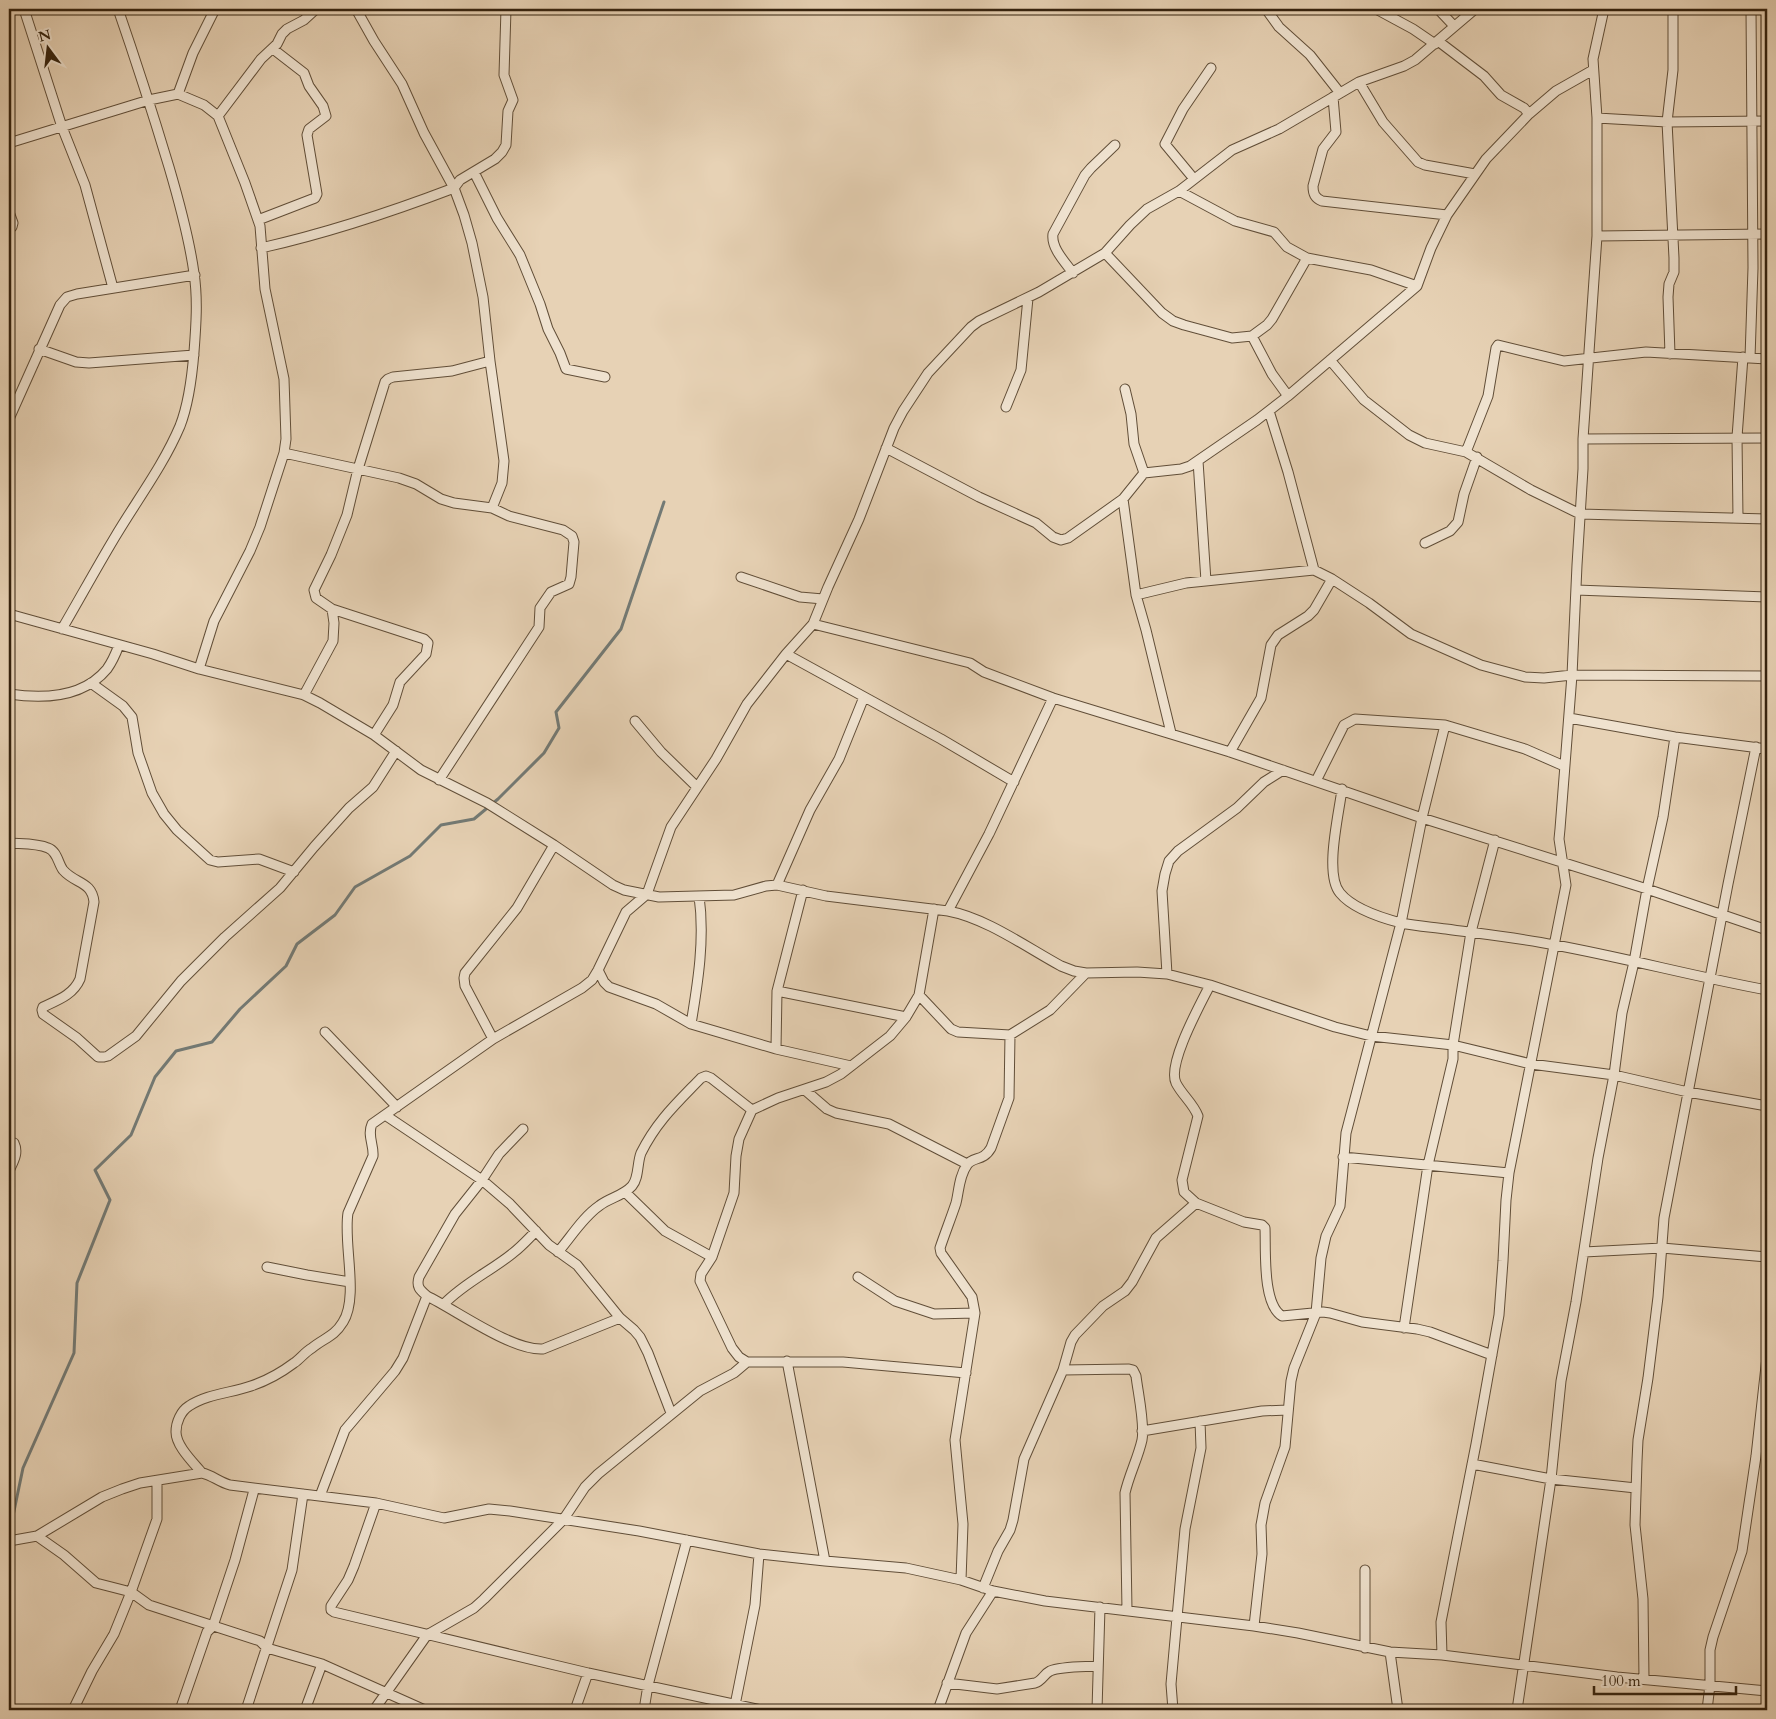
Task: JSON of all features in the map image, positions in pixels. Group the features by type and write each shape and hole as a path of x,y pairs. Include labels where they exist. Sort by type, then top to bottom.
{"street":[{"path":"24,9 62,127 90,199 113,288"},
{"path":"62,628 115,536 166,456 180,425 188,397 194,355 196,319 195,275 178,197 149,100 118,9"},
{"path":"178,94 193,53 215,9"},
{"path":"218,116 261,59 273,49 287,29 298,24 316,9"},
{"path":"356,9 402,84 424,133 454,188 464,215 483,297 504,461 502,484 492,508"},
{"path":"261,248 337,230 454,188 460,180 495,158 506,145 508,111 513,100 504,75 506,9"},
{"path":"1266,9 1279,27 1310,55 1336,95 1336,132 1323,148 1313,186 1316,198 1322,201 1447,215"},
{"path":"1376,9 1436,43 1484,76 1501,95 1524,108 1529,114"},
{"path":"1438,9 1454,26"},
{"path":"202,1473 180,1444 176,1434 176,1424 181,1413 190,1405 266,1380 294,1363 311,1348 330,1338 345,1320 348,1309 350,1282 346,1223 348,1213 373,1156 369,1131 372,1124 493,1039 582,988 592,980 626,912 647,894 668,833 716,759 747,704 786,654 814,624 823,599 859,519 886,448 903,411 928,373 978,321 1028,298 1105,253 1142,213 1179,191 1232,150 1279,128 1359,82 1404,66 1424,54 1475,9"},
{"path":"1442,1655 1441,1622 1472,1464 1498,1315 1509,1173 1566,885 1559,839 1572,675 1583,439 1596,236 1597,118 1593,59 1604,9"},
{"path":"1670,354 1668,297 1669,284 1674,272 1667,122 1673,70 1673,9"},
{"path":"1738,518 1737,437 1746,358 1753,268 1751,9"},
{"path":"258,220 316,198 307,135 309,129 326,116 323,106 309,86 304,73 273,49"},
{"path":"1194,179 1165,144 1184,109 1211,68"},
{"path":"886,448 979,497 1036,523 1053,537 1061,540 1068,538 1123,498 1144,473 1181,469 1198,461 1269,411 1417,286 1431,248 1447,215 1486,159 1529,114 1556,91 1593,70"},
{"path":"1359,82 1383,122 1418,162 1424,165 1475,174"},
{"path":"9,143 149,100 178,94 204,104 218,116 258,220 265,289 285,386 286,439 284,453 260,527 250,551 214,621 199,669"},
{"path":"1597,118 1667,122 1767,121"},
{"path":"1073,273 1055,248 1052,240 1053,234 1085,175 1115,145"},
{"path":"474,172 497,218 520,255 564,367 605,377"},
{"path":"1179,191 1235,221 1274,232 1287,247 1307,258 1371,270 1417,286"},
{"path":"9,212 13,223 9,230"},
{"path":"1596,236 1767,234"},
{"path":"1105,253 1162,313 1173,321 1232,338 1252,336 1267,325 1307,258"},
{"path":"9,420 60,305 67,297 195,275"},
{"path":"1006,407 1021,370 1028,298"},
{"path":"1252,336 1272,374 1288,396"},
{"path":"1466,452 1488,396 1498,345 1564,361 1588,360 1646,352 1767,359"},
{"path":"39,350 76,362 89,363 194,355"},
{"path":"1330,360 1364,400 1409,435 1425,443 1466,452 1477,457 1531,490 1580,514 1767,518"},
{"path":"374,735 393,705 400,682 426,654 428,643 424,639 332,609 316,598 314,590 348,515 358,469 385,382 388,379 452,371 490,361"},
{"path":"1125,389 1132,414 1134,444 1144,473"},
{"path":"1269,411 1288,472 1314,570"},
{"path":"1583,439 1767,438"},
{"path":"284,453 399,478 416,484 442,499 454,503 492,508 509,516 563,530 572,536 574,555 569,584 551,592 540,608 539,628 439,780"},
{"path":"1425,543 1450,531 1458,522 1464,494 1477,457"},
{"path":"1198,461 1206,581"},
{"path":"1123,498 1136,595 1171,733"},
{"path":"1136,595 1174,585 1314,570 1332,579 1369,603 1411,634 1481,666 1526,677 1544,678 1572,675 1767,676"},
{"path":"741,577 800,597 823,599"},
{"path":"1230,752 1261,698 1272,645 1278,635 1314,610 1332,579"},
{"path":"1576,590 1767,597"},
{"path":"304,695 333,640 334,623 332,609"},
{"path":"9,614 199,669 304,695 374,735 421,770 487,803 613,885 624,890 660,896 734,895 766,886 778,885 826,896 965,914 1061,966 1074,971 1086,973 1136,972 1167,974 1210,985 1335,1027 1371,1036 1452,1045 1531,1064 1614,1075 1688,1092 1767,1106"},
{"path":"814,624 970,663 984,672 1053,698 1230,752 1422,818 1562,861 1767,930"},
{"path":"9,694 29,697 56,695 80,688 105,671 120,645"},
{"path":"786,654 941,739 1014,782"},
{"path":"90,683 123,706 132,717 138,753 152,793 164,814 177,830 210,860 218,862 258,859 294,872"},
{"path":"778,885 810,810 839,759 864,697"},
{"path":"948,911 1014,782 1053,698"},
{"path":"1569,718 1675,737 1767,749"},
{"path":"1316,780 1344,725 1355,719 1445,725 1525,749 1564,766"},
{"path":"635,721 661,752 697,788"},
{"path":"1254,1626 1262,1554 1261,1525 1265,1503 1285,1447 1291,1381 1294,1368 1316,1313 1326,1236 1340,1206 1346,1133 1401,923 1422,818 1445,725"},
{"path":"1517,1710 1551,1479 1561,1381 1614,1075 1622,1013 1663,817 1675,737"},
{"path":"1644,1679 1643,1599 1636,1533 1638,1440 1648,1378 1667,1199 1756,747"},
{"path":"9,843 47,847 53,850 64,870 89,888 93,894 94,902 80,979 76,988 71,993 43,1007 42,1010 43,1014 77,1038 98,1057 104,1058 136,1036 181,981 225,937 280,888 349,808 379,780 396,751"},
{"path":"1167,974 1162,891 1164,874 1169,862 1178,851 1237,808 1264,782 1283,770"},
{"path":"1342,789 1333,855 1332,868 1334,880 1340,893 1353,904 1368,912 1401,923 1554,945 1710,980 1767,990"},
{"path":"1404,1328 1428,1165 1453,1059 1452,1045 1471,932 1495,840"},
{"path":"493,1039 465,986 465,973 517,908 554,845"},
{"path":"776,1049 777,991 803,890"},
{"path":"691,1024 698,979 702,920 699,896"},
{"path":"934,909 919,995 906,1017 881,1044 833,1078 805,1090 778,1098 752,1110 739,1140 736,1156 734,1194 712,1257 701,1274 700,1281 732,1348 739,1357 747,1362 857,1362 966,1372"},
{"path":"598,970 609,987 656,1004 691,1024 776,1049 851,1066"},
{"path":"919,995 951,1028 958,1032 1010,1035 1050,1010 1086,973"},
{"path":"1210,985 1181,1046 1174,1070 1176,1084 1195,1108 1198,1116 1182,1180 1184,1192 1196,1203 1244,1222 1262,1224 1265,1228 1267,1283 1270,1296 1279,1314 1282,1316 1330,1313 1362,1322 1430,1332 1492,1355"},
{"path":"777,991 906,1017"},
{"path":"325,1032 397,1107"},
{"path":"961,1580 963,1524 955,1440 975,1313 972,1297 940,1254 940,1248 956,1202 963,1172 967,1164 972,1160 988,1154 1009,1098 1010,1035"},
{"path":"558,1252 589,1215 599,1206 625,1192 635,1182 640,1155 659,1121 701,1078 706,1076 711,1078 752,1110"},
{"path":"805,1090 827,1109 889,1124 967,1164"},
{"path":"385,1116 482,1180 510,1204 558,1252 577,1265 620,1318 634,1330 648,1352 671,1413"},
{"path":"523,1129 498,1154 482,1180 455,1214 419,1277 417,1284 419,1289 427,1296 489,1331 533,1349 543,1349 620,1318"},
{"path":"9,1141 14,1143 17,1148 9,1171"},
{"path":"1343,1157 1509,1173"},
{"path":"625,1192 666,1231 712,1257"},
{"path":"983,1588 1013,1520 1024,1459 1063,1370 1075,1335 1103,1306 1125,1291 1156,1238 1196,1203"},
{"path":"444,1304 453,1294 513,1253 536,1231"},
{"path":"1584,1252 1662,1248 1767,1257"},
{"path":"267,1267 350,1282"},
{"path":"858,1277 895,1301 926,1312 934,1314 975,1313"},
{"path":"320,1496 345,1430 395,1371 403,1358 427,1296"},
{"path":"1707,1710 1710,1685 1709,1663 1713,1637 1742,1551 1756,1456 1767,1357"},
{"path":"787,1361 826,1561"},
{"path":"374,1710 428,1635 474,1608 484,1599 563,1520 586,1487 598,1474 700,1391 734,1373 747,1362"},
{"path":"1063,1370 1129,1368 1133,1370 1136,1376 1142,1440 1125,1493 1127,1610"},
{"path":"1142,1431 1262,1411 1288,1410"},
{"path":"1173,1710 1171,1684 1185,1529 1201,1448 1200,1421"},
{"path":"1472,1464 1551,1479 1636,1488"},
{"path":"9,1541 37,1536 110,1493 140,1483 157,1482 202,1473 222,1483 254,1490 376,1503 444,1518 489,1509 510,1511 687,1540 759,1554 906,1568 961,1580 994,1591 1045,1601 1254,1626 1390,1652 1442,1655 1523,1666 1767,1691"},
{"path":"73,1710 92,1671 114,1634 131,1592 157,1519 157,1482"},
{"path":"180,1710 207,1632 213,1626 235,1560 254,1490"},
{"path":"246,1710 292,1570 304,1494"},
{"path":"376,1503 348,1580 331,1606 331,1610 334,1612 736,1707 761,1710"},
{"path":"37,1536 64,1555 96,1583 131,1592 148,1605 260,1641 267,1648 322,1664 425,1710"},
{"path":"644,1710 648,1685 687,1540"},
{"path":"736,1707 755,1605 759,1554"},
{"path":"1365,1570 1366,1648"},
{"path":"938,1710 966,1633 994,1591"},
{"path":"1098,1710 1100,1607"},
{"path":"1390,1652 1398,1710"},
{"path":"305,1710 322,1664"},
{"path":"948,1683 997,1689 1035,1683 1040,1681 1047,1673 1056,1669 1098,1666"},
{"path":"575,1710 588,1673"}],"waterway":[{"path":"9,1535 23,1468 74,1353 77,1283 110,1200 95,1170 131,1135 155,1077 176,1051 212,1042 240,1009 286,966 297,944 335,915 355,887 410,856 441,825 474,819 498,799 544,753 559,728 556,712 621,629 664,502"}]}
